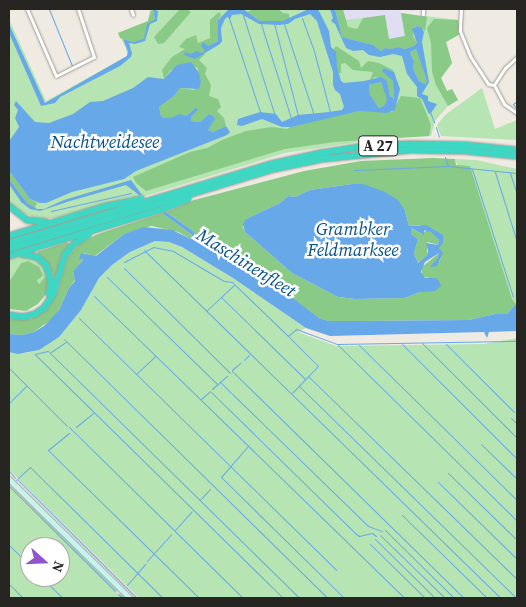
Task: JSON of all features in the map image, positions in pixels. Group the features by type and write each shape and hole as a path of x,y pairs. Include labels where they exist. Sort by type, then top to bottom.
{"highway":[{"name":"A 27","path":"9,243 271,164 358,147 441,144 517,150"},
{"name":"A 27","path":"9,249 301,163 359,154 441,150 517,156"},
{"path":"9,256 163,209 190,198 195,193"},
{"path":"9,236 103,207 169,194"},
{"path":"9,206 27,220 54,222"},
{"path":"9,315 30,316 44,308 53,294 65,255 82,238 104,228"},
{"path":"9,256 23,254 36,257 46,266 51,281 48,296 38,308 26,313 9,311"}],"main road":[{"path":"9,479 130,598"}],"street":[{"path":"27,9 55,74 59,76 94,57 78,9"},
{"path":"132,9 132,15"},
{"path":"423,14 424,9"},
{"path":"461,9 460,31 470,56 488,84 494,85"},
{"path":"494,85 505,68 517,57"},
{"path":"494,85 504,104 517,113"}],"shaded area":[{"path":"343,9 415,9 415,11 401,10 405,37 389,39 345,20"}],"green space":[{"path":"150,9 343,9 345,20 363,18 357,29 389,39 405,36 401,13 458,20 460,34 446,42 452,63 441,78 447,91 452,89 458,100 448,106 435,121 431,136 384,138 285,153 145,196 131,197 54,218 37,219 15,209 9,202 9,19 46,101 127,56 126,48 118,33 148,21"},
{"path":"180,9 187,9 191,12 164,43 158,44 154,37"},
{"path":"254,9 278,9 283,13 289,14 289,18 282,21 260,21 247,12"},
{"path":"335,9 343,9 348,27 357,29 363,18 385,15 389,39 405,36 401,13 427,17 425,31 419,26 414,27 413,36 417,43 414,46 405,49 398,47 385,48 381,51 373,45 342,37"},
{"path":"153,10 155,19 147,27 144,40 133,42 120,38 118,33 148,21"},
{"path":"219,12 221,15 218,20 219,40 208,46 204,52 205,54 199,60 207,68 205,74 211,85 209,96 218,99 221,107 217,111 224,118 226,126 213,132 208,130 214,119 212,115 209,114 200,122 191,121 191,117 198,110 197,107 186,116 164,118 161,116 159,107 174,96 180,88 194,90 201,81 197,67 171,70 164,79 162,70 172,57 185,49 179,47 186,39 196,35 198,43 210,38 210,20"},
{"path":"434,19 458,20 460,34 446,42 452,63 441,78 447,91 452,89 458,100 448,106 436,85 432,72 431,43 427,28"},
{"path":"336,46 359,61 361,68 368,61 379,63 393,70 394,72 384,68 393,81 394,99 390,96 387,81 375,77 370,80 373,72 353,70 345,63 341,64 341,73 338,73 333,50"},
{"path":"416,49 427,82 425,84 419,81 413,69 414,60 410,52"},
{"path":"381,82 388,99 385,105 379,108 370,95 369,85"},
{"path":"482,88 495,129 517,120 517,140 441,136 437,125 445,115"},
{"path":"401,96 420,98 431,125 429,136 335,142 285,149 146,191 136,183 133,177 190,152 207,148 246,131 272,127 287,129 295,124 359,111 392,112"},
{"path":"9,153 10,172 30,199 37,203 35,208 27,203 9,179"},
{"path":"455,159 476,160 517,169 517,305 512,299"},
{"path":"455,159 456,165 470,166 512,299 516,304 507,314 495,314 469,320 329,321 319,318 255,271 199,240 193,231 166,212 194,200 304,171 361,161","holes":["363,184 405,211 409,226 420,225 440,234 439,248 442,255 439,262 439,253 422,267 422,277 430,278 420,292 405,298 355,299 338,297 292,273 245,232 243,227 246,219 280,203 288,196 295,197 310,190"]},
{"path":"162,213 192,235 191,239 178,232 151,226 124,234 95,256 83,253 83,260 73,271 75,280 52,319 34,332 22,335 9,334 9,319 31,319 48,308 58,290 68,257 80,243 98,234"},
{"path":"411,228 422,234 426,230 432,232 439,240 438,245 427,242 427,255 418,263 414,253 418,239 411,234"},
{"path":"155,241 169,242 182,247 233,278 306,328 298,332 336,346 484,344 517,338 517,598 139,598 9,470 9,352 26,353 39,350 70,324 99,278 112,265 130,252"},
{"path":"67,242 71,245 60,262 56,277 53,276 50,267 37,252"},
{"path":"25,255 44,265 49,279 39,284 27,261 21,263 9,282 9,259"},
{"path":"28,261 39,267 42,273 43,276 37,280 39,284 47,275 49,279 47,293 38,304 26,311 9,309 9,282 21,263"},
{"path":"14,485 66,537 62,537 11,487"},
{"path":"9,486 61,537 20,537 20,587 70,587 70,545 80,555 70,545 70,541 119,590 116,592 120,595 122,592 129,598 9,598"}],"water":[{"path":"153,9 158,11 157,21 150,24 145,41 135,44 129,43 132,53 131,57 120,66 60,97 55,103 41,106 9,33 9,24 45,103 127,56 128,52 123,39 133,42 144,39 147,24 155,19"},
{"path":"229,9 243,9 260,21 282,21 309,9 318,9 329,31 331,47 336,52 337,67 341,81 344,83 364,81 381,77 387,81 390,96 394,99 393,81 382,71 384,68 394,72 400,89 395,110 387,113 359,111 291,127 282,127 262,119 242,126 237,125 238,119 260,112 276,114 282,122 298,115 342,110 344,107 340,94 333,85 333,72 317,21 310,14 295,19 288,24 279,25 259,24 241,14 232,15 230,19 227,17 225,19 221,28 222,41 220,44 195,59 184,55 185,52 191,54 196,51 202,53 205,51 201,46 203,42 208,46 218,41 218,20","holes":["381,82 387,99 385,105 379,108 370,95 369,85"]},
{"path":"330,9 335,9 342,37 373,45 381,51 385,48 398,47 405,49 414,46 417,43 412,29 417,26 421,27 424,32 422,42 429,82 422,94 428,96 428,101 437,104 431,113 429,114 422,99 417,96 417,87 407,74 402,56 393,54 380,57 369,55 363,50 353,51 346,48 335,24 331,21 333,18","holes":["416,49 427,82 425,84 419,81 413,69 414,61 410,52"]},
{"name":"Nachtweidesee","path":"191,62 199,73 201,81 199,89 180,88 174,96 159,107 161,116 164,118 174,117 179,114 186,116 197,107 198,110 191,117 191,121 200,122 209,114 212,115 215,119 208,130 213,132 226,126 230,132 227,135 136,171 124,179 72,192 46,203 30,199 10,172 10,140 19,127 15,118 18,110 14,105 16,101 35,122 49,123 73,114 90,102 103,101 133,88 148,77 164,79 177,65"},
{"path":"9,179 27,203 37,209 44,209 64,200 131,180 142,195 139,195 126,185 40,211 30,209 21,202 9,184"},
{"name":"Grambker Feldmarksee","path":"363,184 385,192 398,200 405,211 409,226 426,225 443,235 443,243 439,248 443,253 437,266 430,267 438,258 439,253 425,262 421,272 425,278 436,278 441,286 435,291 420,292 405,298 355,299 338,297 292,273 245,232 243,224 246,219 280,203 288,196 295,197 310,190","holes":["411,228 424,235 424,230 431,232 439,240 438,245 426,243 427,255 418,263 414,253 418,239 411,234"]},
{"path":"166,212 193,231 199,240 265,277 319,318 329,321 469,320 495,314 507,314 516,304 517,331 489,332 487,338 484,332 330,336 306,328 233,278 182,247 169,242 155,241 130,252 112,265 99,278 81,310 59,337 39,350 18,354 9,352 9,334 22,335 34,332 44,326 59,310 69,288 75,281 73,271 83,260 82,258 79,260 81,253 96,256 124,234 144,227 172,230 191,239 192,235 162,213"}],"waterway":[{"path":"49,9 72,66"},
{"path":"243,15 275,116"},
{"path":"229,18 260,112"},
{"path":"302,18 314,51 330,112"},
{"path":"274,23 298,116"},
{"path":"261,24 291,118"},
{"path":"284,24 314,115"},
{"path":"517,101 513,104 517,109"},
{"path":"430,112 434,122"},
{"path":"436,127 439,137"},
{"path":"445,157 448,166 517,173"},
{"path":"354,170 448,166"},
{"path":"472,169 513,297"},
{"path":"495,172 517,242"},
{"path":"510,173 517,195"},
{"path":"51,211 131,193"},
{"path":"124,262 153,247 173,251 224,281 232,282 288,336 296,329 337,344 517,341"},
{"path":"144,250 500,598"},
{"path":"124,268 230,373"},
{"path":"107,277 217,384"},
{"path":"206,311 234,285"},
{"path":"94,296 405,598"},
{"path":"221,297 305,379"},
{"path":"79,318 336,570"},
{"path":"289,337 318,366 292,393"},
{"path":"64,339 328,598"},
{"path":"51,352 66,342"},
{"path":"422,343 517,438"},
{"path":"337,344 517,521"},
{"path":"402,344 517,459"},
{"path":"446,344 514,412"},
{"path":"359,345 517,500"},
{"path":"283,598 35,354 48,351 299,598"},
{"path":"244,360 249,355"},
{"path":"136,374 155,356"},
{"path":"232,370 240,363"},
{"path":"9,368 67,426"},
{"path":"232,371 464,598"},
{"path":"212,389 227,376"},
{"path":"308,376 517,579"},
{"path":"220,382 368,526 382,531"},
{"path":"9,403 26,386"},
{"path":"299,386 516,598"},
{"path":"210,391 356,534 359,536 372,533 376,536"},
{"path":"201,399 209,392"},
{"path":"76,427 93,413"},
{"path":"511,418 517,424"},
{"path":"69,427 243,598"},
{"path":"69,433 48,450 199,598"},
{"path":"481,444 517,479"},
{"path":"248,446 221,477 344,598"},
{"path":"16,480 30,467 163,598"},
{"path":"9,471 15,478"},
{"path":"448,473 517,540"},
{"path":"18,480 137,598"},
{"path":"438,482 517,559"},
{"path":"9,486 115,591"},
{"path":"200,500 210,489"},
{"path":"175,530 192,511"},
{"path":"402,515 487,598"},
{"path":"385,530 454,598"},
{"path":"147,561 171,534"},
{"path":"380,535 445,598"},
{"path":"375,539 435,598"},
{"path":"370,544 425,598"},
{"path":"9,545 20,556"},
{"path":"127,585 145,564"},
{"path":"9,584 23,598"},
{"path":"51,587 63,598"},
{"path":"118,594 123,598"}],"water label":[{"name":"Maschinenfleet","path":"246,263"}]}
